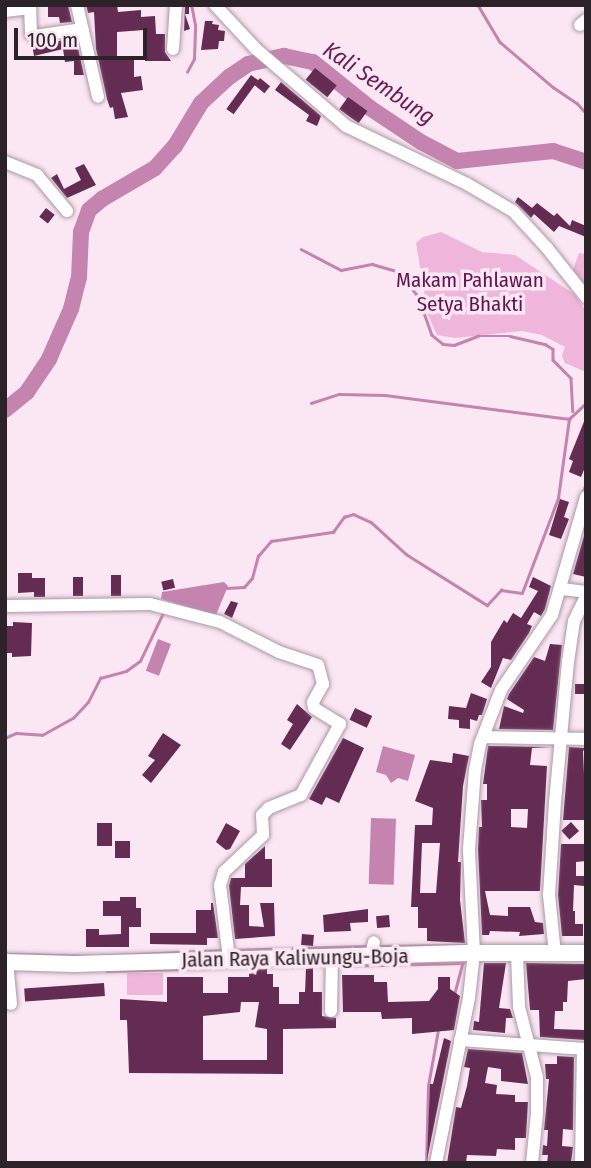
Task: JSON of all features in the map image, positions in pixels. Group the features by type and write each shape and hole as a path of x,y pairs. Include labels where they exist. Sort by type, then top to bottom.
{"main road":[{"name":"Jalan Raya Kaliwungu-Boja","path":"7,971 74,964 332,957 372,949 517,954 586,953"}],"street":[{"path":"77,5 99,97"},
{"path":"173,49 176,5"},
{"path":"215,5 256,49 346,126 467,184 513,211 547,247 586,297"},
{"path":"5,11 30,6 31,34 35,36 82,29"},
{"path":"5,162 37,175 67,211"},
{"path":"436,1163 474,953 469,849 475,770 482,737 501,690 549,623 562,589 586,497"},
{"path":"555,954 549,895 561,739 574,621 586,594 562,589"},
{"path":"5,606 150,604 220,622 279,652 318,665 323,684 313,702 314,708 340,724 300,795 269,807 262,815 263,835 224,872 220,884 229,958"},
{"path":"482,737 586,739"},
{"path":"517,954 519,1007 538,1095 532,1163"},
{"path":"331,1011 332,957"},
{"path":"7,971 11,1004"},
{"path":"460,1040 584,1049 584,1135 581,1163"}],"green space":[{"name":"Makam Pahlawan Setya Bhakti","path":"441,232 482,252 515,255 574,294 586,311 586,372 565,363 562,356 565,347 542,335 522,331 455,338 437,335 428,315 416,243 423,237"},
{"path":"579,253 586,254 586,289 573,270"},
{"path":"127,973 163,973 163,995 127,995"}],"shaded area":[{"path":"224,582 228,586 216,615 161,599 162,592"},
{"path":"158,639 171,644 159,676 146,671"},
{"path":"383,746 415,755 408,781 398,778 391,783 386,775 376,772"},
{"path":"371,818 396,819 394,885 369,884"}],"building":[{"path":"48,5 68,5 72,22 60,23 59,17 48,17"},
{"path":"86,5 117,5 118,12 141,10 141,17 155,16 156,34 165,34 165,52 171,61 145,61 144,30 117,32 117,60 134,60 134,77 141,76 143,90 121,93 128,117 115,119 113,107 110,108 96,49 94,12 88,13"},
{"path":"185,5 189,5 189,14 185,14 190,29 184,31"},
{"path":"205,21 213,21 212,24 219,25 218,30 225,31 224,41 219,41 218,49 201,50"},
{"path":"76,39 84,75 74,75 74,61 65,62 63,49 34,56 32,44"},
{"path":"315,68 337,86 327,97 306,80"},
{"path":"251,75 258,80 234,114 226,109"},
{"path":"260,78 270,86 264,93 254,85"},
{"path":"281,82 321,116 317,126 306,121 309,115 275,90"},
{"path":"348,97 367,111 359,123 339,109"},
{"path":"84,164 96,185 67,198 51,178 57,174 64,189 81,180 75,168"},
{"path":"518,197 532,208 537,203 554,216 557,213 570,226 572,220 586,226 586,237 559,226 554,232 534,214 531,218 515,202"},
{"path":"46,208 55,215 48,223 39,217"},
{"path":"585,419 586,465 581,477 569,472 573,461 569,459"},
{"path":"560,499 569,502 564,517 569,519 561,539 549,535"},
{"path":"586,529 586,577 573,574"},
{"path":"18,573 32,573 32,578 45,578 45,597 34,597 34,592 18,593"},
{"path":"111,575 121,575 121,596 111,596"},
{"path":"73,577 83,577 83,596 73,596"},
{"path":"533,577 551,586 545,609 541,616 534,612 527,624 532,626 529,633 511,660 503,658 491,688 481,682 491,667 491,642 504,620 507,623 513,613 521,618 538,591 529,587"},
{"path":"173,579 175,588 163,590 161,582"},
{"path":"231,601 238,603 232,618 224,614"},
{"path":"13,622 32,623 31,656 12,657 12,653 5,653 5,626 13,626"},
{"path":"550,644 562,645 553,730 499,729 504,706 523,713 524,710 507,699 534,657 545,661"},
{"path":"575,684 586,684 586,694 575,694"},
{"path":"471,693 487,699 482,715 479,715 477,721 470,719 470,729 459,728 459,720 448,719 449,706 466,708"},
{"path":"297,704 312,717 290,750 281,744 293,724 287,720"},
{"path":"355,708 372,716 367,728 350,720"},
{"path":"163,733 181,745 151,783 142,775 155,760 148,756"},
{"path":"343,738 364,748 339,803 326,797 322,805 309,799"},
{"path":"488,746 551,747 532,748 530,765 547,766 540,891 485,891 490,915 508,916 508,907 530,907 535,922 543,923 544,934 519,936 520,932 490,931 489,935 482,935 478,849 479,827 482,827 481,800 487,800 487,784 483,784","holes":["511,809 528,809 527,828 511,827"]},
{"path":"569,747 586,748 583,751 586,820 563,820"},
{"path":"453,753 469,756 463,786 458,862 461,862 460,900 465,943 427,941 427,928 418,928 418,907 411,907 415,825 432,825 433,808 415,801 430,760 452,763","holes":["422,843 440,843 436,893 420,893"]},
{"path":"571,822 579,831 569,840 561,831"},
{"path":"97,823 112,823 112,846 97,846"},
{"path":"226,823 240,831 230,849 226,850 216,842"},
{"path":"115,841 130,841 130,858 115,858"},
{"path":"561,844 586,844 586,861 576,862 576,876 584,876 584,886 574,885 573,911 575,924 583,924 583,936 562,936 558,895"},
{"path":"265,846 265,859 272,859 272,887 241,887 240,905 249,905 249,926 264,927 260,903 274,903 275,936 235,939 229,886 231,878 245,878 245,864"},
{"path":"120,897 136,897 136,908 141,908 141,927 129,927 129,947 86,947 86,929 99,929 99,935 121,934 121,916 103,916 103,901 120,901"},
{"path":"211,903 218,938 207,938 207,945 150,944 150,933 196,933 196,910 211,910"},
{"path":"368,909 368,922 350,923 351,931 324,932 323,915"},
{"path":"389,915 390,927 377,928 376,916"},
{"path":"302,934 314,935 313,946 301,945"},
{"path":"484,963 506,963 499,1008 510,1009 513,1018 506,1018 505,1033 473,1030 474,1021 479,1022"},
{"path":"526,963 586,964 586,979 568,981 567,1002 563,1002 563,1011 555,1011 554,1029 585,1030 585,1040 540,1037 539,1010 530,1010"},
{"path":"313,968 313,992 322,992 322,1016 336,1018 336,1028 283,1029 283,1074 129,1073 127,1020 120,1020 120,999 167,1002 167,977 203,977 203,993 228,993 228,977 249,977 249,970 267,969 267,974 273,974 273,987 279,987 279,1004 299,1004 299,992 305,992 306,969","holes":["241,1002 259,1002 255,1027 267,1029 267,1060 203,1060 203,1016 240,1012"]},
{"path":"342,975 374,975 374,982 387,982 388,1002 429,1001 438,989 438,977 450,977 450,989 460,996 454,1030 412,1034 412,1018 382,1019 381,1012 343,1012"},
{"path":"104,983 105,996 25,1002 24,989"},
{"path":"444,1038 451,1041 427,1160 430,1084 433,1084"},
{"path":"468,1049 522,1053 528,1084 501,1081 501,1069 488,1067 485,1083 497,1085 496,1094 515,1095 515,1102 528,1102 526,1138 515,1138 515,1150 497,1149 496,1156 467,1155 466,1163 447,1163 456,1107 461,1108 467,1086 470,1068 464,1067"},
{"path":"557,1056 574,1057 573,1130 563,1129 562,1146 573,1147 571,1163 547,1163 548,1155 542,1155 543,1145 547,1146 548,1130 544,1130 549,1079 546,1079 545,1064 557,1064"}],"waterway":[{"path":"187,72 194,59 195,25 191,5"},
{"path":"478,5 500,42 586,113"},
{"name":"Kali Sembung","path":"5,410 27,392 49,359 71,309 79,278 81,232 89,210 102,199 155,168 175,146 201,103 229,77 248,64 284,56 313,62 370,108 421,142 457,161 553,151 586,162"},
{"path":"301,249 341,270 372,264 397,271 418,296 432,335 443,344 454,345 478,336 510,336 545,344 553,349 553,360 571,378 573,411"},
{"path":"311,403 339,394 385,395 569,419"},
{"path":"226,588 244,587 252,578 258,556 271,541 333,532 344,517 353,514 371,522 406,554 487,605 501,590 522,593 558,498 569,419 586,403"},
{"path":"583,492 586,482"},
{"path":"5,738 16,733 42,735 73,718 88,702 100,678 126,671 140,661 163,613"},
{"path":"378,946 469,945"},
{"path":"231,950 368,946"},
{"path":"10,954 95,956 224,950"},
{"path":"336,966 463,963 454,996"},
{"path":"278,966 328,966"},
{"path":"107,971 184,969"},
{"path":"426,1163 428,1086 438,1030"}]}
